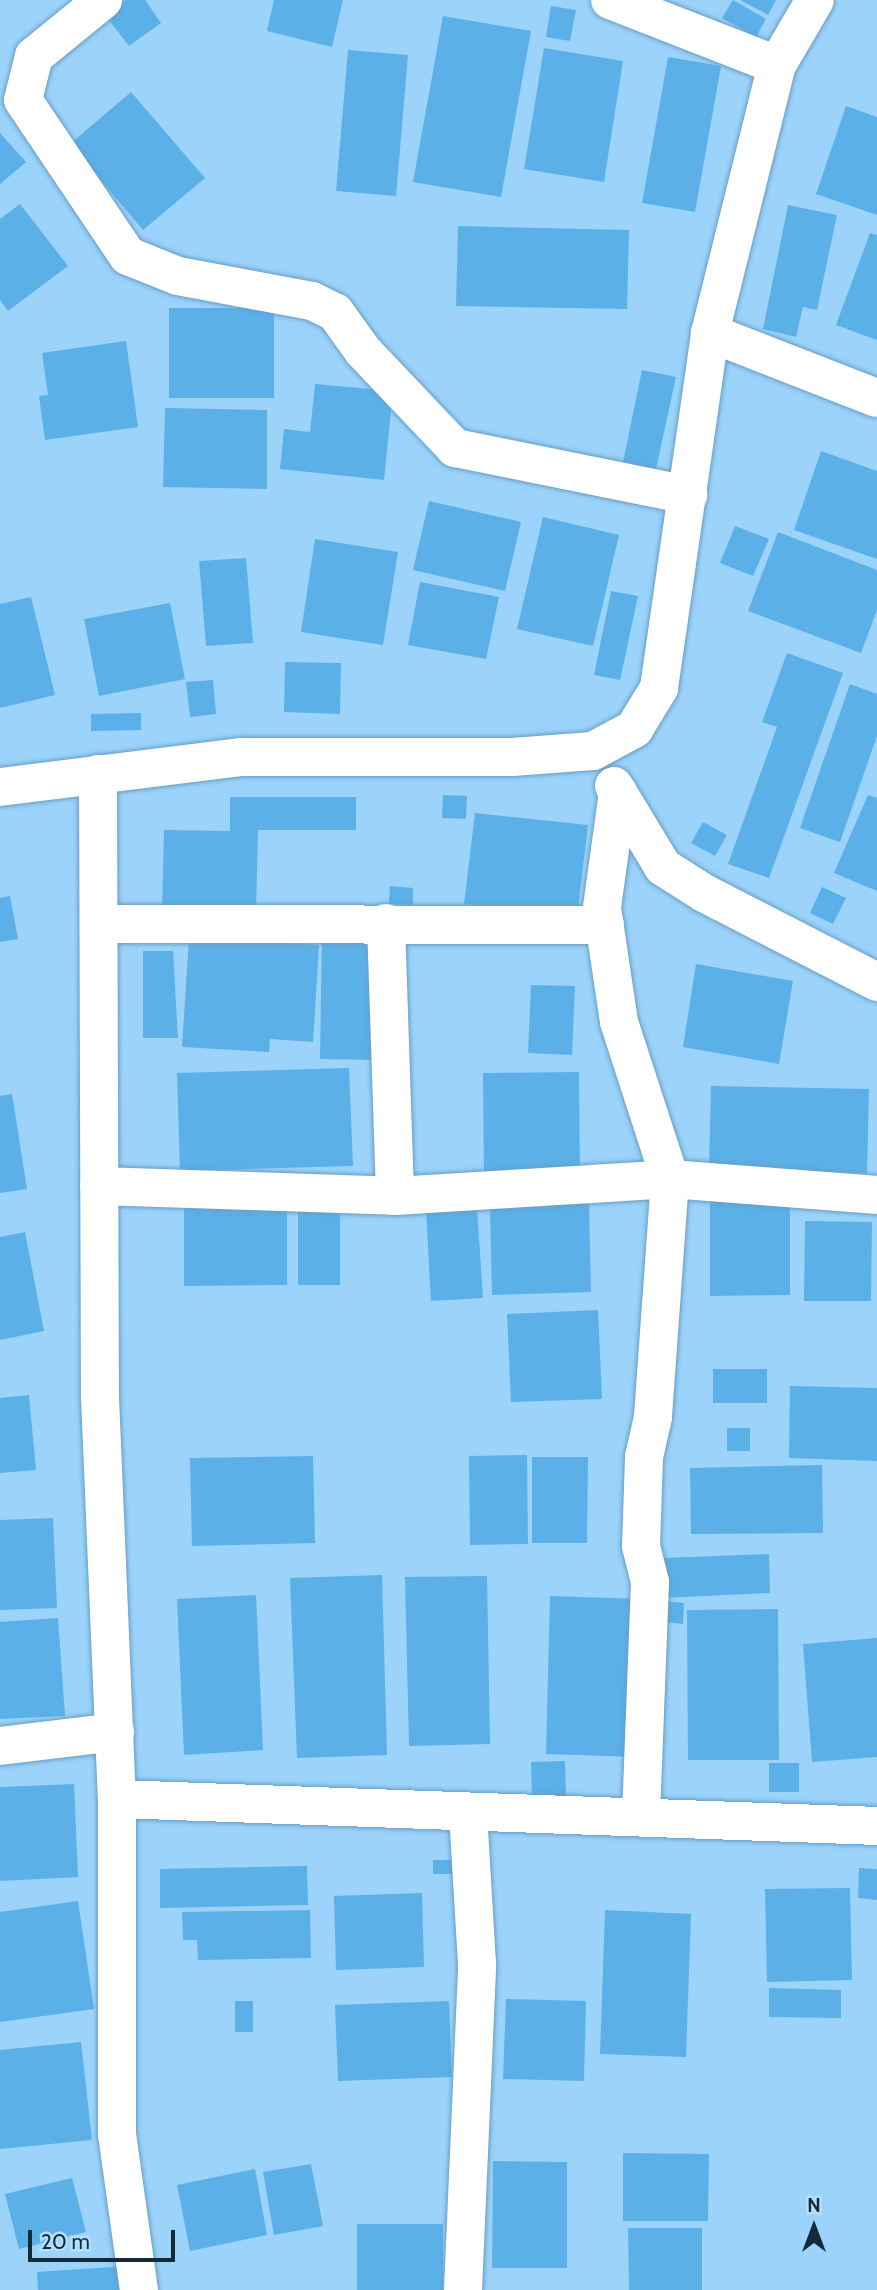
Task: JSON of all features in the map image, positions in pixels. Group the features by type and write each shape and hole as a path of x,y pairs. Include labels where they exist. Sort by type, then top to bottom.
{"street":[{"path":"103,0 34,56 23,100 128,256 178,276 312,301 335,312 363,351 455,448 688,495"},
{"path":"610,0 778,65"},
{"path":"0,788 242,757 512,757 593,751 634,729 659,688 710,333 778,65 815,0"},
{"path":"710,333 877,398"},
{"path":"593,751 663,867 704,893 877,982"},
{"path":"98,774 100,1397 117,1799 117,2134 139,2290"},
{"path":"618,792 602,908 618,1022 670,1179 653,1417 645,1457 641,1546 650,1582 641,1817"},
{"path":"386,923 395,1196"},
{"path":"99,924 605,925"},
{"path":"99,1186 395,1196 670,1179 877,1195"},
{"path":"0,1746 115,1732"},
{"path":"117,1799 468,1814 877,1826"},
{"path":"463,2290 477,1964 468,1814"}],"building":[{"path":"126,0 145,0 161,23 129,46 105,15"},
{"path":"274,0 343,0 332,47 267,31"},
{"path":"733,0 766,19 756,37 722,18"},
{"path":"740,0 776,0 768,15"},
{"path":"551,6 576,10 570,41 546,37"},
{"path":"443,16 531,31 501,197 413,182"},
{"path":"544,48 623,61 604,182 524,169"},
{"path":"348,50 408,55 396,196 336,191"},
{"path":"668,57 721,66 695,212 642,203"},
{"path":"131,92 205,178 143,230 70,144"},
{"path":"846,106 877,117 877,215 816,194"},
{"path":"0,133 26,162 0,184"},
{"path":"20,204 68,266 8,311 0,300 0,219"},
{"path":"788,205 837,215 817,310 803,307 796,337 763,329"},
{"path":"458,226 629,230 627,309 456,306"},
{"path":"870,233 877,235 877,340 836,325"},
{"path":"169,308 274,308 274,398 169,398"},
{"path":"126,341 138,427 45,440 39,396 48,395 42,353"},
{"path":"642,370 676,377 654,478 621,472"},
{"path":"315,384 393,391 384,480 280,469 284,429 310,432"},
{"path":"165,408 267,410 267,489 163,487"},
{"path":"821,451 877,471 877,559 794,530"},
{"path":"429,501 521,522 505,591 413,570"},
{"path":"543,517 619,535 593,646 517,629"},
{"path":"735,526 769,539 753,576 720,563"},
{"path":"778,532 877,570 877,610 861,653 748,611"},
{"path":"315,539 398,552 383,645 301,632"},
{"path":"246,558 253,643 206,646 199,561"},
{"path":"420,582 499,597 486,659 408,645"},
{"path":"611,591 638,596 620,680 594,675"},
{"path":"31,597 55,695 0,708 0,604"},
{"path":"170,603 185,679 99,696 84,619"},
{"path":"787,653 843,673 769,878 728,864 777,727 762,722"},
{"path":"285,662 341,663 340,714 284,712"},
{"path":"213,680 216,714 190,717 186,682"},
{"path":"850,684 877,694 877,736 840,842 800,828"},
{"path":"141,713 141,730 91,731 91,714"},
{"path":"443,795 467,796 466,819 442,818"},
{"path":"868,795 877,798 877,891 834,873"},
{"path":"230,797 356,797 356,830 258,830 256,914 162,912 164,830 230,831"},
{"path":"475,813 588,825 577,916 464,904"},
{"path":"703,822 727,835 715,856 691,843"},
{"path":"390,886 413,888 413,905 389,904"},
{"path":"822,887 846,898 833,924 810,913"},
{"path":"10,896 18,939 0,942 0,898"},
{"path":"322,930 379,930 377,1060 320,1059"},
{"path":"189,938 319,945 313,1042 270,1039 269,1052 182,1047"},
{"path":"143,951 173,951 178,1038 143,1038"},
{"path":"696,964 793,981 779,1064 683,1047"},
{"path":"531,985 575,986 572,1055 528,1053"},
{"path":"349,1068 353,1166 180,1171 177,1073"},
{"path":"579,1072 580,1181 484,1181 483,1073"},
{"path":"711,1086 869,1089 867,1173 709,1170"},
{"path":"12,1094 27,1189 0,1193 0,1096"},
{"path":"184,1197 287,1197 287,1285 184,1286"},
{"path":"710,1199 790,1199 790,1295 710,1296"},
{"path":"298,1201 340,1201 340,1285 298,1285"},
{"path":"589,1204 591,1292 492,1295 490,1207"},
{"path":"477,1208 483,1298 431,1301 426,1211"},
{"path":"805,1221 872,1222 871,1301 804,1301"},
{"path":"25,1232 44,1331 0,1340 0,1237"},
{"path":"598,1310 602,1399 511,1402 507,1314"},
{"path":"713,1369 767,1369 767,1403 713,1403"},
{"path":"790,1386 877,1388 877,1461 789,1458"},
{"path":"29,1395 36,1470 0,1473 0,1398"},
{"path":"727,1428 750,1428 750,1451 727,1451"},
{"path":"527,1455 528,1544 470,1545 469,1456"},
{"path":"313,1456 315,1543 192,1546 190,1458"},
{"path":"532,1457 588,1457 587,1543 532,1543"},
{"path":"822,1465 823,1533 691,1534 690,1468"},
{"path":"53,1518 57,1608 0,1610 0,1520"},
{"path":"769,1554 770,1593 663,1598 662,1558"},
{"path":"382,1575 387,1755 297,1758 290,1578"},
{"path":"487,1576 490,1744 409,1746 405,1577"},
{"path":"256,1595 263,1750 184,1755 177,1599"},
{"path":"550,1596 642,1599 637,1757 546,1754"},
{"path":"664,1601 684,1603 683,1624 663,1622"},
{"path":"778,1609 779,1760 688,1760 687,1610"},
{"path":"58,1618 65,1716 0,1719 0,1622"},
{"path":"877,1638 877,1757 812,1762 803,1644"},
{"path":"565,1761 566,1796 532,1797 531,1762"},
{"path":"769,1763 799,1763 799,1792 769,1792"},
{"path":"74,1784 78,1877 0,1881 0,1787"},
{"path":"433,1860 462,1860 462,1874 433,1874"},
{"path":"307,1866 308,1905 160,1908 160,1869"},
{"path":"859,1868 877,1869 877,1900 858,1898"},
{"path":"850,1888 852,1980 767,1982 765,1889"},
{"path":"422,1893 424,1967 336,1970 334,1896"},
{"path":"78,1901 94,2009 0,2022 0,1912"},
{"path":"310,1910 311,1958 198,1960 197,1940 183,1940 182,1912"},
{"path":"605,1910 691,1914 686,2057 600,2054"},
{"path":"769,1988 841,1990 841,2018 769,2017"},
{"path":"506,1999 586,2001 584,2081 503,2079"},
{"path":"235,2001 253,2001 253,2032 235,2032"},
{"path":"449,2001 452,2077 338,2081 335,2005"},
{"path":"81,2042 92,2140 0,2149 0,2050"},
{"path":"623,2153 709,2154 708,2221 623,2221"},
{"path":"493,2161 567,2162 567,2268 492,2268"},
{"path":"311,2164 323,2226 274,2235 263,2172"},
{"path":"255,2169 267,2235 190,2251 177,2185"},
{"path":"72,2178 86,2232 19,2249 5,2194"},
{"path":"357,2224 443,2224 443,2290 357,2290"},
{"path":"628,2228 702,2228 702,2290 629,2290"},
{"path":"126,2266 128,2290 38,2290 37,2272"}]}
